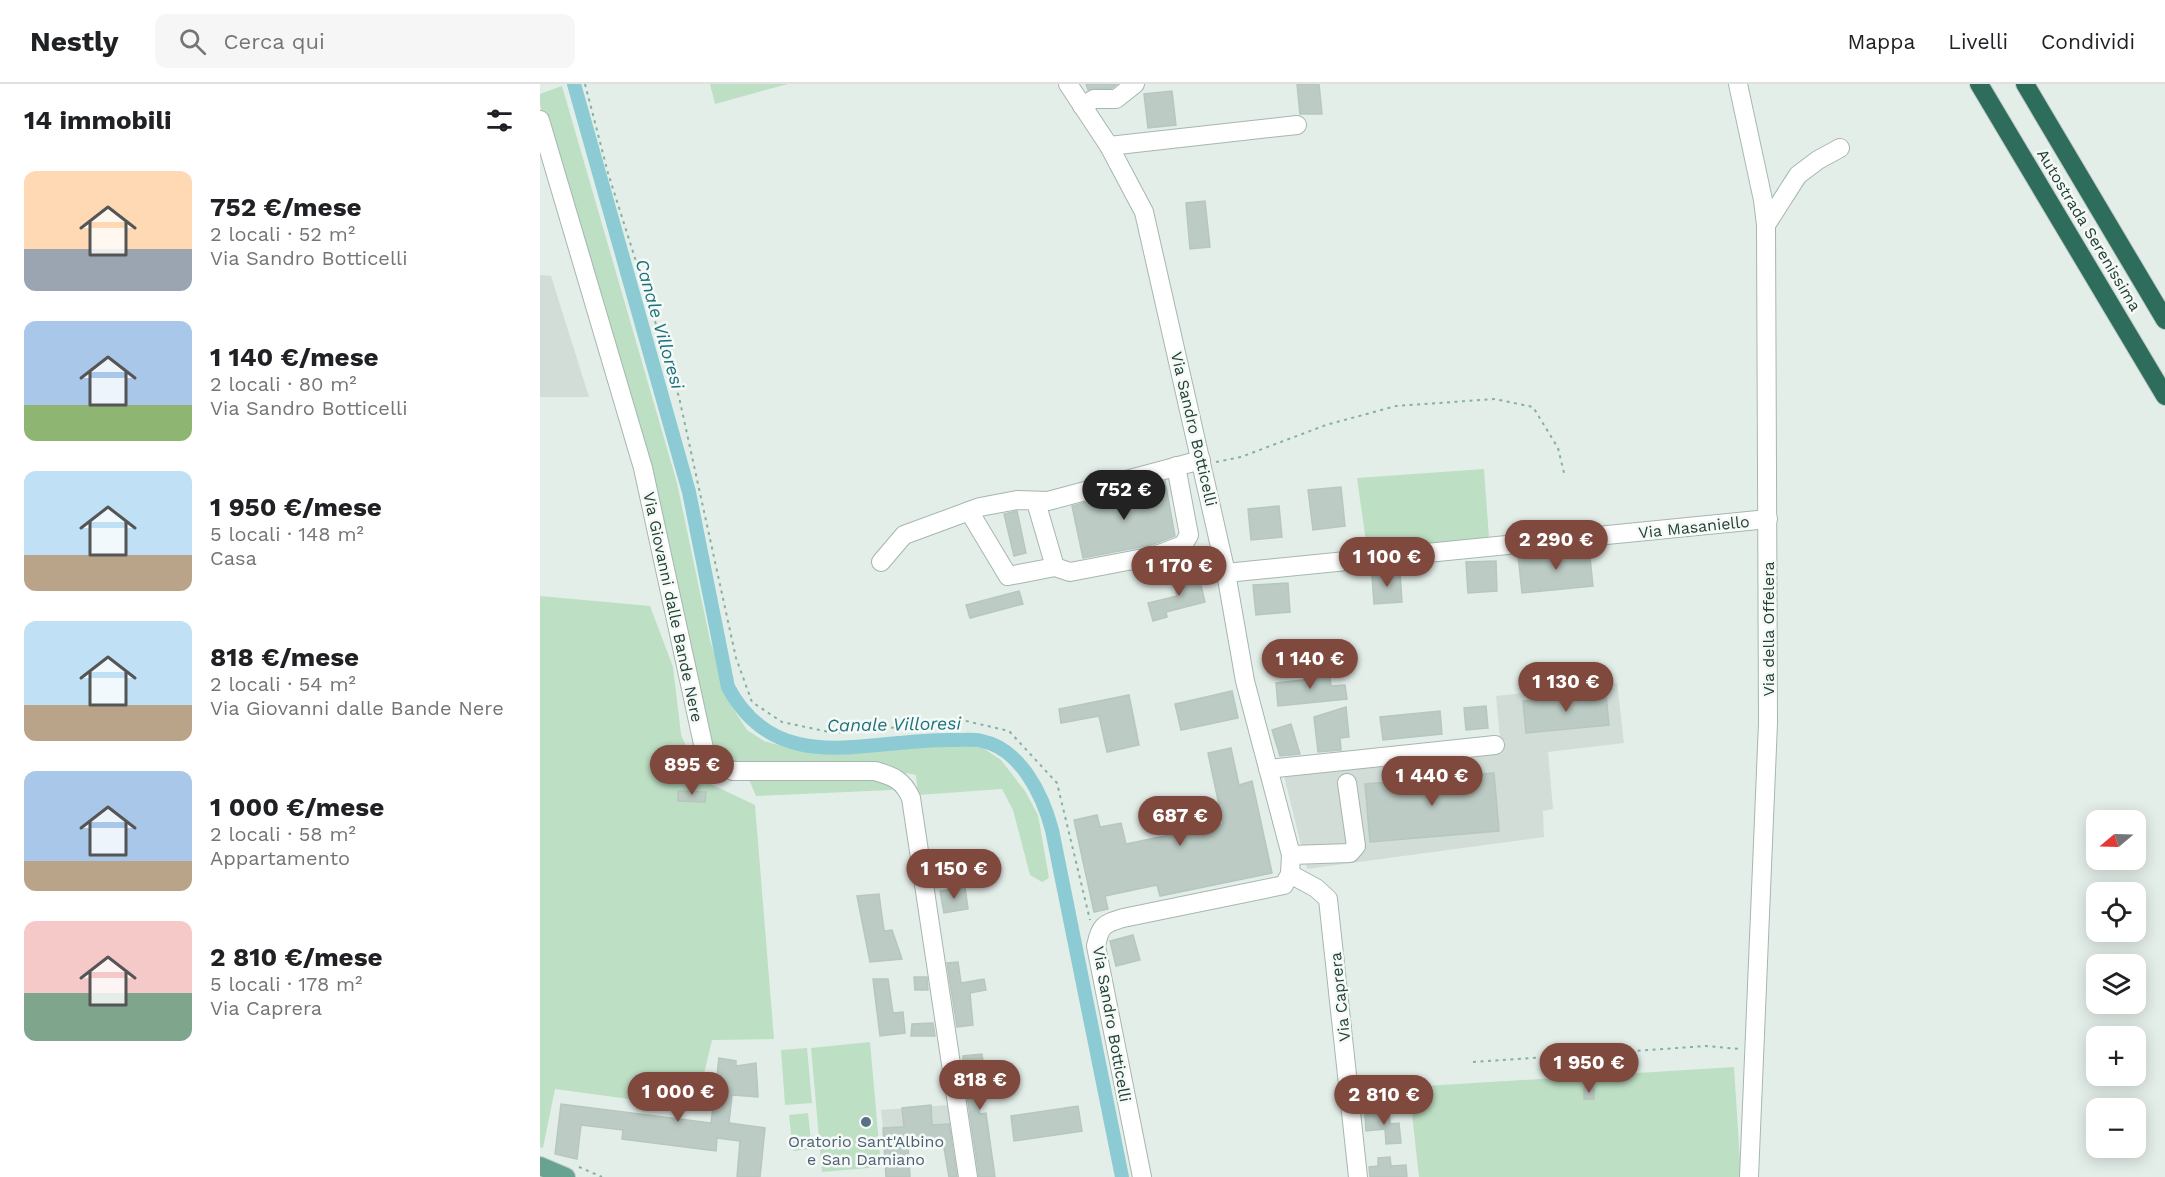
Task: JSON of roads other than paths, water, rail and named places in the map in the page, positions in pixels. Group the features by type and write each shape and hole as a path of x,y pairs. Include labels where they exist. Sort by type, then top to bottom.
{"highway":[{"name":"Autostrada Serenissima","path":"1979,84 2165,396"},
{"name":"Autostrada Serenissima","path":"2025,84 2165,320"}],"main road":[{"path":"540,1166 566,1177"}],"street":[{"name":"Via Sandro Botticelli","path":"1068,84 1109,146 1144,212 1226,573 1245,681 1291,855 1290,874 1284,885 1123,918 1110,922 1099,930 1096,946 1142,1177"},
{"path":"1082,106 1094,99 1116,99 1135,84"},
{"name":"Via della Offelera","path":"1738,84 1763,200 1766,225 1768,723 1749,1177"},
{"name":"Via Giovanni dalle Bande Nere","path":"540,120 643,468 705,753 715,763 733,771 876,771 895,777 906,786 911,798 968,1177"},
{"path":"1109,146 1297,125"},
{"path":"1766,225 1798,176 1818,160 1840,148"},
{"path":"881,562 904,536 969,511 1017,500 1036,502 1176,466 1202,463"},
{"path":"969,511 1008,576 1055,567 1070,572 1154,556 1183,545 1189,535 1176,466"},
{"path":"1036,502 1055,567"},
{"name":"Via Masaniello","path":"1226,573 1768,519"},
{"path":"1268,769 1495,745"},
{"path":"1291,855 1350,853 1356,846 1347,783"},
{"name":"Via Caprera","path":"1290,874 1316,888 1328,899 1358,1177"}],"waterway":[{"name":"Canale Villoresi","path":"574,84 689,492 728,687 749,716 773,735 800,744 829,748 923,741 976,740 996,746 1019,764 1036,789 1052,830 1122,1177"}],"place":[{"name":"Oratorio Sant'Albino e San Damiano","path":"866,1122"}]}
